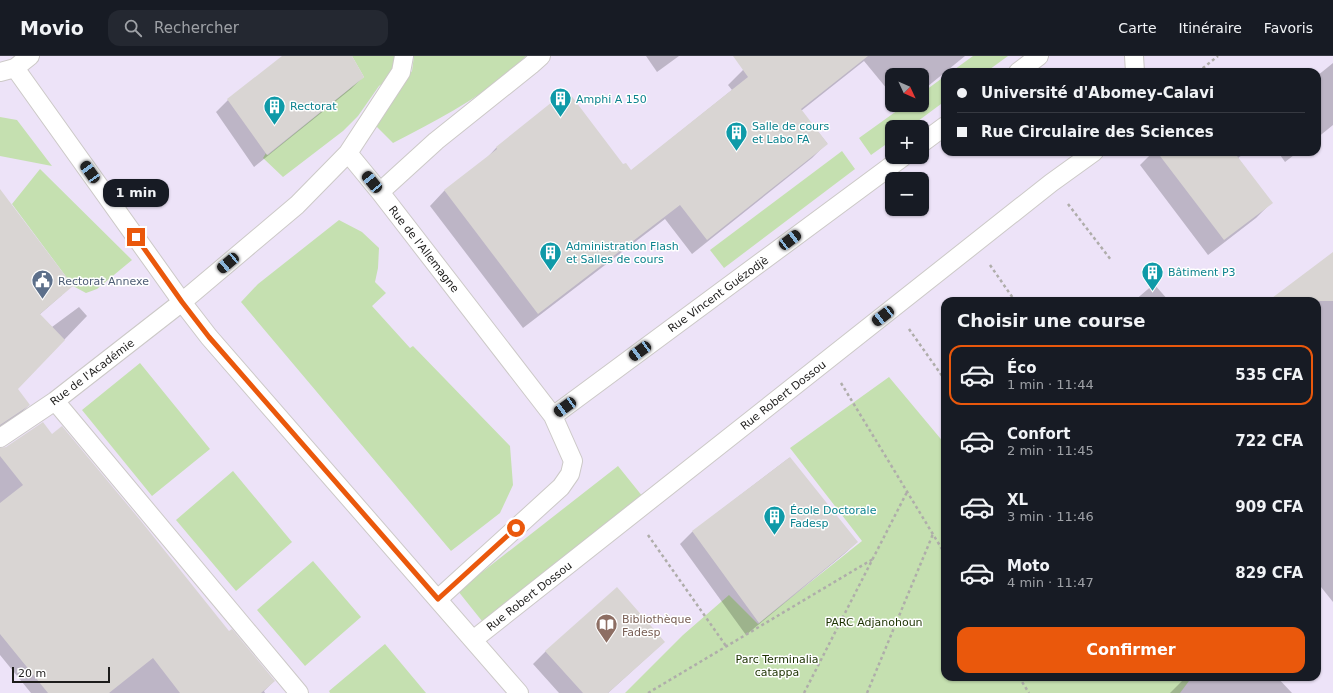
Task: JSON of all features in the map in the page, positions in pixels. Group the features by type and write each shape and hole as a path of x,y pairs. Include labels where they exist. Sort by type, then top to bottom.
{"lane":[{"path":"30,56 11,65 182,302 209,337 519,693"},
{"name":"Rue de l'Académie","path":"0,438 55,401 182,302 297,205 348,153 401,72 404,56"},
{"path":"380,192 436,141 541,56"},
{"path":"1023,68 1039,56"},
{"path":"1134,56 1135,68"},
{"path":"929,138 941,129"},
{"name":"Rue de l'Allemagne","path":"348,153 380,192 553,416 574,461 570,474 561,487 438,599"},
{"name":"Rue Robert Dossou","path":"473,640 975,243 1089,156"},
{"name":"Rue Vincent Guézodjè","path":"553,416 894,164"},
{"path":"55,401 300,693"}],"path":[{"path":"1203,68 1218,56"},
{"path":"1052,183 1110,260"},
{"path":"975,243 1012,297"},
{"path":"894,308 941,374"},
{"path":"827,360 941,548"},
{"path":"804,693 907,492"},
{"path":"633,513 726,646"},
{"path":"867,693 932,534"},
{"path":"648,693 872,559"},
{"path":"1022,681 1029,693"}],"shaded area":[{"path":"0,56 1333,56 1333,693 0,693"}],"green space":[{"path":"352,56 400,56 395,74 379,86 358,116 343,131 283,177 263,158 266,153 268,155 364,77"},
{"path":"414,56 526,56 512,70 480,94 446,115 393,143 376,126 379,113 412,71"},
{"path":"973,56 1008,56 992,68 956,68"},
{"path":"941,79 941,104 919,120 885,120 885,145 871,155 859,138 895,112 929,112 929,88"},
{"path":"0,117 17,120 52,166 0,156"},
{"path":"842,151 855,169 724,268 710,250"},
{"path":"40,169 132,260 97,289 86,293 73,286 12,204"},
{"path":"339,220 362,232 379,248 378,268 375,282 386,293 372,306 410,348 413,346 510,446 513,485 500,513 451,551 241,302 258,284"},
{"path":"140,363 210,449 152,496 82,410"},
{"name":"PARC Adjanohoun","path":"889,377 941,439 941,681 1189,681 1180,693 625,693 683,635 729,595 758,624 862,541 790,448"},
{"path":"618,466 643,497 482,621 458,591"},
{"path":"233,471 292,542 236,591 176,520"},
{"path":"313,561 361,617 305,666 257,610"},
{"path":"385,644 426,693 330,693 329,691"}],"building":[{"name":"Rectorat","path":"282,56 352,56 364,77 267,155 227,99"},
{"path":"733,56 868,56 801,109 828,144 707,240 680,205 538,314 444,190 497,149 496,147 567,90 623,164 626,163 631,170 748,77"},
{"path":"1160,156 1237,156 1273,203 1224,240"},
{"name":"Rectorat Annexe","path":"0,189 73,286 40,314 65,340 18,389 30,405 0,425"},
{"path":"1333,252 1333,301 1321,301 1321,297 1273,297"},
{"path":"43,422 52,434 62,426 141,521 229,631 232,629 275,681 261,693 180,693 153,658 109,693 48,693 0,634 0,503 23,485 0,456 0,448 6,447"},
{"name":"École Doctorale Fadesp","path":"790,457 858,542 759,623 692,531"},
{"path":"617,587 665,642 608,693 583,693 545,651"}],"place":[{"name":"Amphi A 150","path":"560,118"},
{"name":"Rectorat","path":"275,126"},
{"name":"Salle de cours et Labo FA","path":"736,152"},
{"name":"Administration Flash et Salles de cours","path":"550,272"},
{"name":"Bâtiment P3","path":"1153,292"},
{"name":"Rectorat Annexe","path":"42,300"},
{"name":"École Doctorale Fadesp","path":"775,536"},
{"name":"Bibliothèque Fadesp","path":"607,644"}],"route":[{"path":"136,237 209,337 438,599 516,528"}],"park label":[{"name":"Parc Terminalia catappa","path":"777,665"}]}
